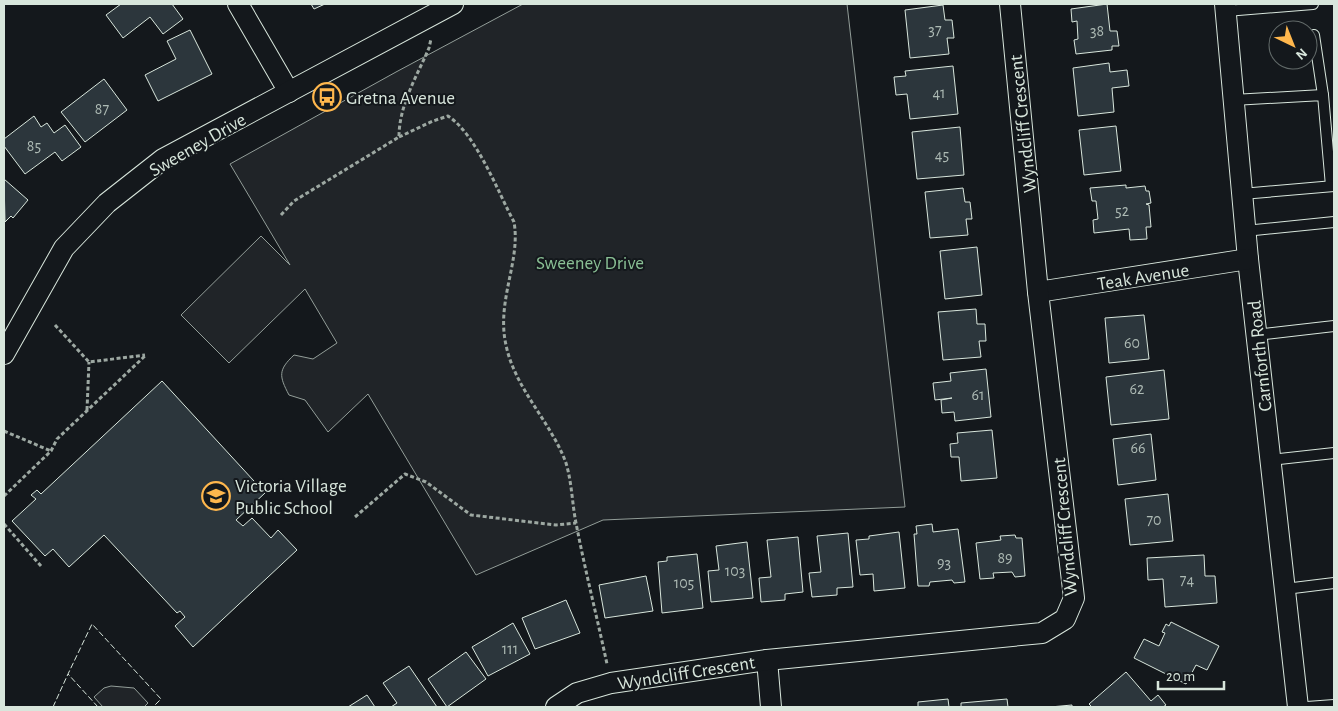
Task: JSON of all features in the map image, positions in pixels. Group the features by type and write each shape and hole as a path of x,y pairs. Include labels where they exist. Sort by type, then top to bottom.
{"street":[{"path":"238,4 289,92"},
{"name":"Sweeney Drive","path":"4,354 64,248 107,203 163,159 454,4"},
{"name":"Wyndcliff Crescent","path":"556,707 577,693 611,683 767,660 1042,633 1065,619 1074,598 1038,292 1010,4"},
{"name":"Carnforth Road","path":"1225,7 1245,231 1298,707"},
{"name":"Teak Avenue","path":"1038,292 1248,259"},
{"path":"767,660 771,707"}],"lane":[{"path":"1225,7 1313,4"},
{"path":"1242,194 1333,186 1318,62"},
{"path":"1233,100 1323,95"},
{"path":"1245,231 1334,222"},
{"path":"1256,335 1334,326"},
{"path":"1270,460 1334,453"},
{"path":"1285,589 1334,583"},
{"path":"1306,707 1334,705"}],"path":[{"path":"400,137 399,122 403,108 429,48 434,14"},
{"path":"281,215 294,201 400,137 433,121 448,116 459,123 470,137 514,222 517,238 506,293 503,328 506,348 514,369 566,463 576,523 611,683"},
{"path":"55,325 89,362 87,410"},
{"path":"4,496 51,451 57,439 146,355 89,362"},
{"path":"4,431 51,451"},
{"path":"355,517 406,474 426,482 471,515 556,525 576,523"},
{"path":"4,524 41,566"}],"green space":[{"name":"Sweeney Drive","path":"523,4 847,4 905,507 603,520 476,575 368,394 328,432 305,400 289,395 283,383 282,374 289,360 294,355 313,359 337,343 305,289 229,363 181,315 261,236 290,265 230,164"},
{"path":"111,686 134,688 148,703 144,707 103,707 94,697 104,688"}],"building":[{"path":"121,4 172,4 183,19 163,34 150,17 123,38 106,15"},
{"path":"311,4 325,4 314,9"},
{"path":"1107,4 1110,31 1117,31 1119,46 1112,46 1112,50 1076,54 1074,40 1078,39 1077,21 1072,22 1071,9"},
{"path":"943,5 945,20 952,20 954,38 947,38 949,54 910,58 905,10"},
{"path":"190,30 212,74 158,101 145,75 176,59 167,41"},
{"path":"1109,63 1110,72 1127,70 1129,86 1112,88 1114,112 1078,116 1073,68"},
{"path":"953,66 958,114 910,119 907,94 896,95 894,77 906,76 905,71"},
{"path":"104,79 127,110 85,142 61,112"},
{"path":"34,116 41,127 47,123 54,133 65,125 81,147 62,161 55,152 25,174 4,146 4,139"},
{"path":"1116,126 1121,171 1084,175 1079,130"},
{"path":"960,127 964,175 917,179 912,132"},
{"path":"4,179 28,200 13,218 11,216 5,222"},
{"path":"1126,185 1126,188 1145,186 1146,191 1149,191 1151,203 1146,204 1149,205 1151,227 1146,227 1147,239 1130,240 1129,229 1094,233 1093,220 1098,219 1096,201 1092,201 1090,188"},
{"path":"963,188 965,202 970,202 972,219 966,219 968,235 930,238 925,192"},
{"path":"977,247 982,295 945,299 940,251"},
{"path":"976,309 977,324 985,324 986,341 979,341 981,357 943,360 938,312"},
{"path":"1144,315 1149,359 1109,363 1105,318"},
{"path":"986,369 991,417 955,421 954,412 942,413 941,400 952,398 935,400 933,383 951,381 950,373"},
{"path":"1164,370 1169,419 1111,425 1106,377"},
{"name":"Victoria Village Public School","path":"162,381 265,493 236,520 243,526 252,518 271,538 278,530 297,550 193,647 175,626 185,617 180,611 177,613 104,535 69,567 53,549 45,556 12,521 36,499 31,495 37,490 41,494"},
{"path":"992,430 997,478 961,481 959,457 951,457 950,444 958,443 957,433"},
{"path":"1151,434 1156,480 1118,485 1113,439"},
{"path":"1168,494 1173,541 1130,545 1125,499"},
{"path":"932,524 933,532 958,529 965,582 954,583 952,580 930,582 929,586 918,586 914,534 917,534 916,526"},
{"path":"899,532 905,588 874,591 873,574 860,575 856,540 869,539 869,536"},
{"path":"848,533 853,587 837,588 837,595 812,597 809,573 821,572 817,536"},
{"path":"1015,535 1016,538 1022,538 1025,576 1015,577 1012,572 993,573 994,578 980,579 976,543 1001,540 1000,536"},
{"path":"798,537 803,592 785,594 785,600 761,602 759,578 771,577 767,540"},
{"path":"747,542 753,598 711,602 708,571 719,570 716,546"},
{"path":"697,554 703,608 662,613 658,562 667,561 667,557"},
{"path":"1204,555 1205,576 1215,576 1217,603 1165,607 1163,579 1148,580 1147,558"},
{"path":"646,576 653,611 605,618 599,585"},
{"path":"566,600 580,633 535,649 522,618"},
{"path":"1171,622 1219,646 1207,670 1196,665 1186,684 1134,658 1144,639 1159,646 1165,633 1162,632 1166,624 1169,626"},
{"path":"513,623 530,654 488,676 472,647"},
{"path":"466,652 486,679 447,707 428,679"},
{"path":"409,666 437,707 391,707 397,703 383,683"},
{"path":"1126,672 1151,701 1158,695 1166,705 1163,707 1092,707 1089,704"},
{"path":"367,695 375,707 348,707"},
{"path":"948,699 949,707 918,707 918,702"},
{"path":"1007,699 1008,707 961,707 961,703"},
{"path":"1072,705 1072,707 1050,707"}],"fence":[{"path":"98,707 68,674 92,624 161,699 153,707"},
{"path":"53,707 68,674"}],"place":[{"name":"Gretna Avenue","path":"327,97"},
{"name":"Victoria Village Public School","path":"216,496"}]}
